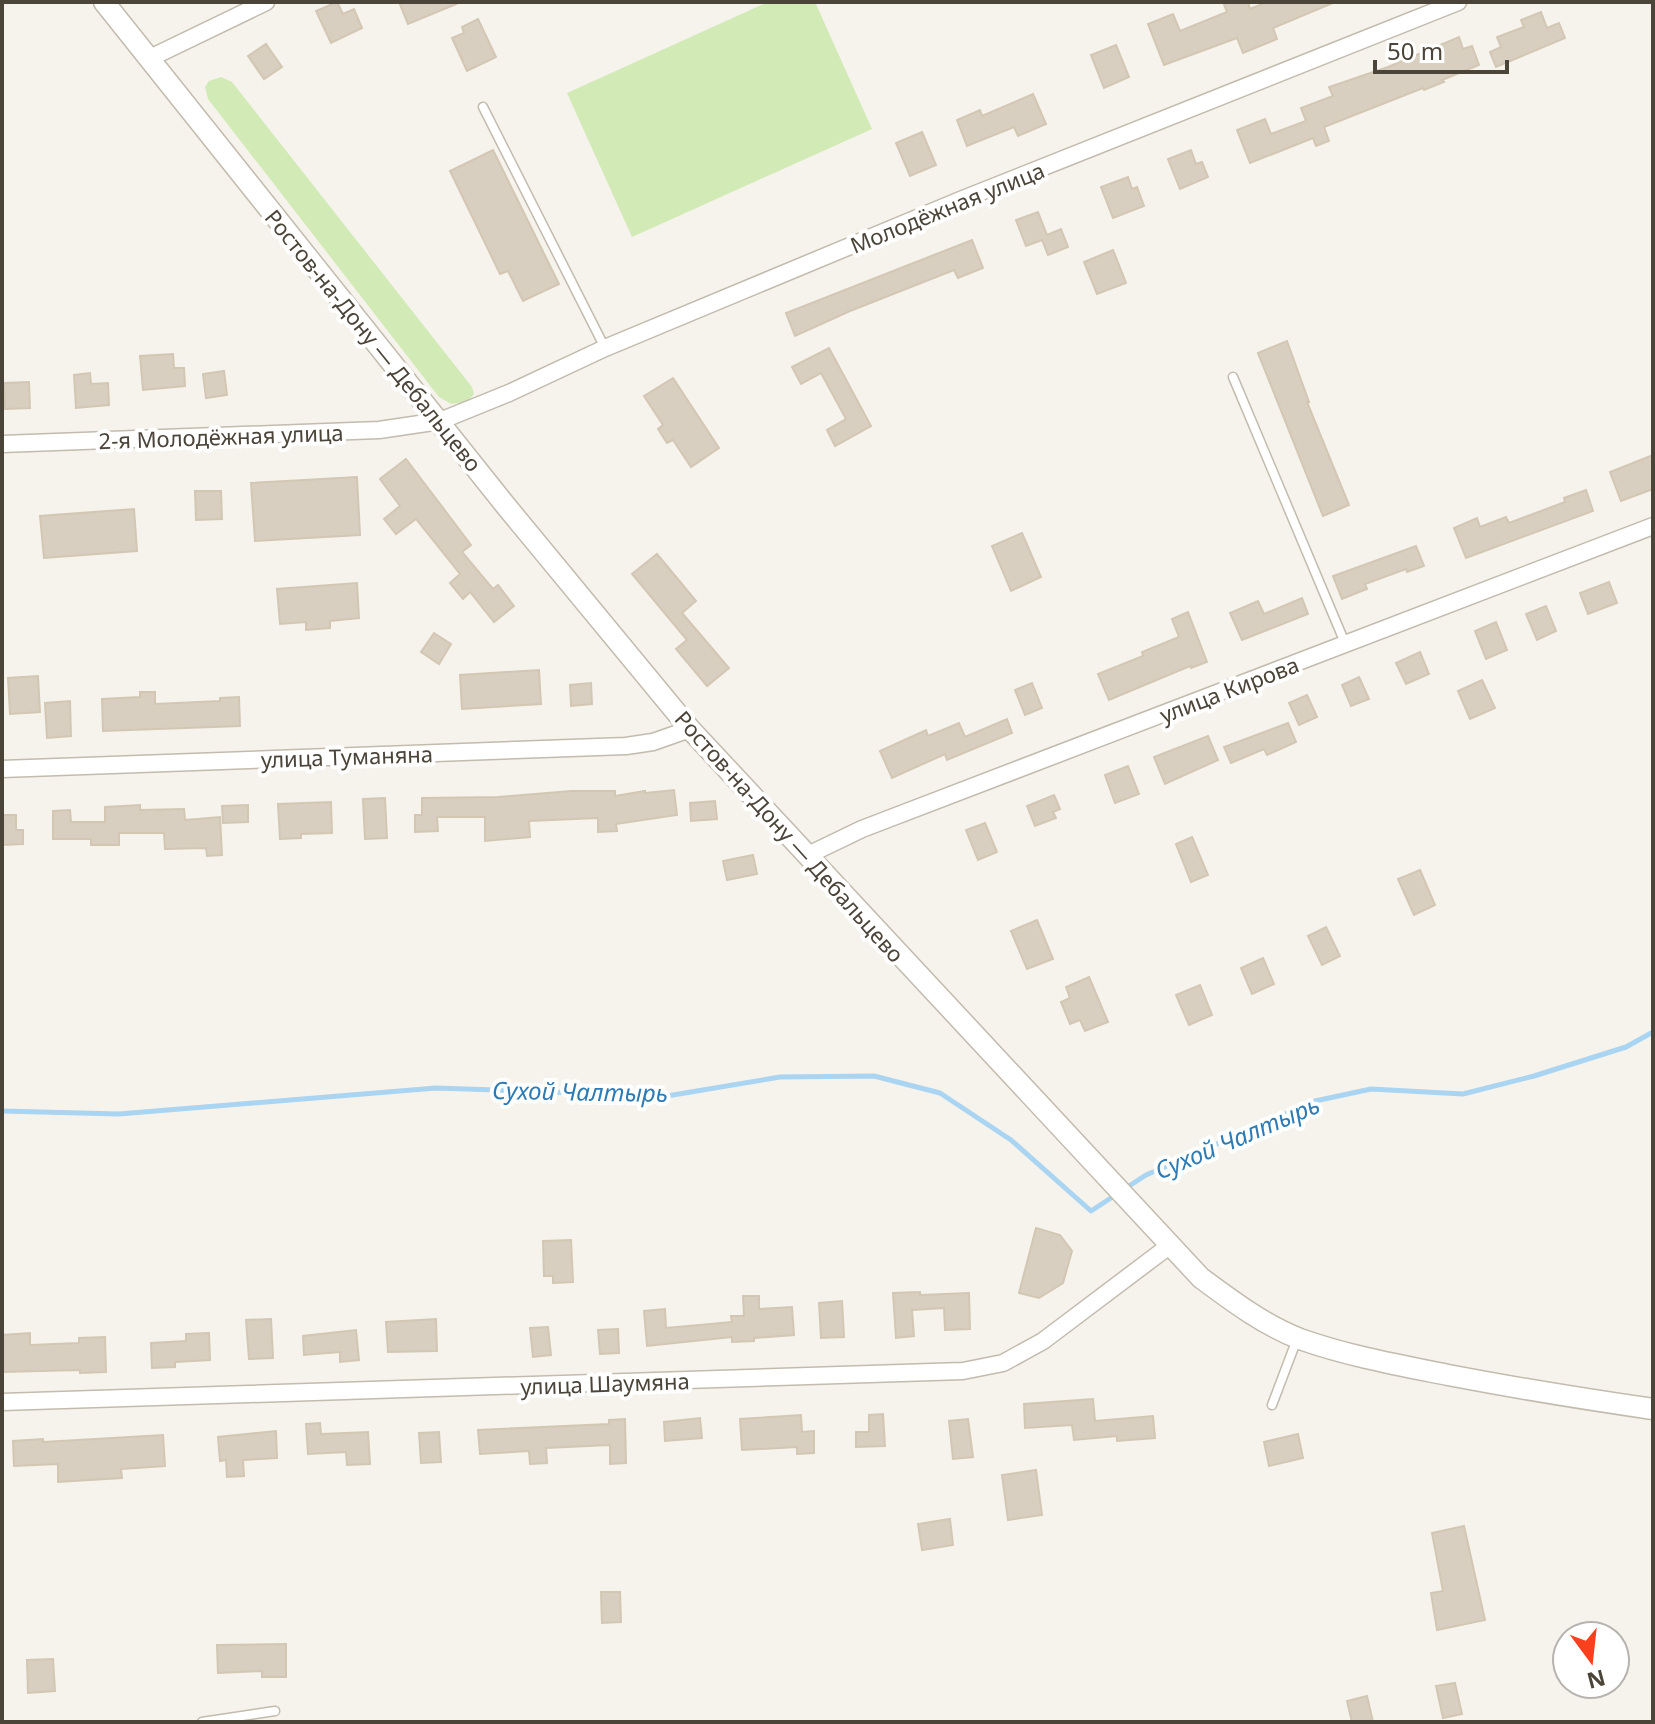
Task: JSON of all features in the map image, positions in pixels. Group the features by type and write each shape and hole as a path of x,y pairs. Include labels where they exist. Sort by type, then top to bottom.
{"street":[{"name":"Ростов-на-Дону — Дебальцево","path":"104,2 506,506 690,729 1201,1278 1240,1307 1297,1338 1386,1363 1545,1393 1653,1409"},
{"path":"148,59 266,2"},
{"name":"Молодёжная улица","path":"440,421 605,348 963,199 1458,2"},
{"name":"2-я Молодёжная улица","path":"2,444 379,430 440,421"},
{"name":"улица Кирова","path":"806,856 862,829 1653,526"},
{"name":"улица Туманяна","path":"2,769 626,746 653,742 690,729"},
{"name":"улица Шаумяна","path":"2,1402 963,1371 1003,1363 1043,1341 1169,1246"}],"lane":[{"path":"483,107 605,348"},
{"path":"1233,377 1345,644"},
{"path":"1272,1405 1297,1338"},
{"path":"202,1722 275,1711"}],"green space":[{"path":"768,2 815,2 872,129 632,237 567,93"},
{"path":"221,77 232,82 472,387 474,394 467,402 451,404 439,397 208,99 205,87 209,81"}],"building":[{"path":"337,2 343,14 354,9 362,28 331,43 316,11"},
{"path":"399,2 461,2 408,24"},
{"path":"1223,2 1248,2 1250,9 1267,2 1335,2 1273,28 1277,39 1243,53 1237,38 1164,65 1148,24 1173,14 1180,31 1227,12"},
{"path":"1541,12 1547,28 1559,23 1565,38 1496,67 1490,52 1501,47 1497,37 1524,27 1521,20"},
{"path":"478,19 496,57 467,71 452,38 464,33 462,27"},
{"path":"1459,37 1463,49 1472,46 1479,65 1424,90 1324,127 1329,141 1316,146 1313,138 1250,163 1237,130 1265,119 1271,134 1306,121 1301,108 1333,96 1329,87 1388,67"},
{"path":"266,44 282,67 264,79 248,56"},
{"path":"1116,45 1129,77 1104,88 1091,55"},
{"path":"1033,94 1046,124 1018,136 1014,127 967,146 957,120 980,110 982,116"},
{"path":"922,132 936,165 910,176 896,143"},
{"path":"493,150 559,284 523,301 508,271 500,274 450,171"},
{"path":"1191,150 1196,164 1202,162 1208,177 1180,189 1168,159"},
{"path":"1128,177 1132,189 1137,187 1144,206 1113,218 1101,187"},
{"path":"1038,212 1047,235 1061,229 1068,247 1048,255 1042,240 1026,246 1016,220"},
{"path":"972,240 983,268 958,278 954,270 795,336 786,313"},
{"path":"1113,250 1126,283 1097,294 1084,262"},
{"path":"1287,341 1307,402 1349,505 1323,516 1258,353"},
{"path":"829,348 871,426 835,446 827,430 846,419 821,373 801,384 792,367"},
{"path":"173,354 174,368 184,368 185,386 143,390 140,356"},
{"path":"224,371 227,395 206,398 203,374"},
{"path":"90,373 91,384 108,383 109,405 76,408 74,375"},
{"path":"673,378 719,448 691,467 673,440 667,443 658,429 663,425 644,396"},
{"path":"29,382 30,408 5,409 4,383"},
{"path":"1653,455 1653,489 1621,501 1610,472"},
{"path":"406,459 471,545 462,552 493,589 498,585 514,606 494,622 470,592 463,599 450,583 460,574 416,519 396,534 384,519 400,506 380,479"},
{"path":"357,477 360,535 255,541 251,483"},
{"path":"1586,490 1593,511 1466,558 1454,528 1477,518 1480,527 1506,517 1509,523 1565,502 1564,498"},
{"path":"195,491 221,491 222,519 196,520"},
{"path":"134,509 137,551 44,558 40,516"},
{"path":"1022,533 1041,577 1011,591 992,546"},
{"path":"1416,546 1424,566 1365,584 1367,589 1342,599 1333,576"},
{"path":"657,554 696,601 682,613 729,668 707,686 676,649 687,640 632,574"},
{"path":"1609,582 1617,603 1588,614 1580,593"},
{"path":"357,583 359,618 330,621 330,628 306,630 306,622 280,624 277,589"},
{"path":"1302,598 1308,614 1242,640 1230,613 1258,601 1264,614"},
{"path":"1546,606 1556,631 1537,640 1526,614"},
{"path":"1188,612 1207,662 1190,666 1109,700 1098,674 1179,637 1172,619"},
{"path":"1496,622 1507,650 1486,659 1475,631"},
{"path":"434,633 451,644 439,664 421,652"},
{"path":"1420,652 1429,674 1406,684 1396,663"},
{"path":"539,670 541,704 462,709 460,675"},
{"path":"38,676 40,712 10,714 8,678"},
{"path":"1359,677 1369,699 1351,706 1342,685"},
{"path":"1482,680 1495,708 1470,719 1458,691"},
{"path":"591,683 592,704 571,706 570,685"},
{"path":"1032,683 1042,708 1025,715 1015,690"},
{"path":"140,692 155,692 155,704 220,701 220,698 239,697 240,726 103,731 102,699 140,697"},
{"path":"1307,695 1317,717 1299,725 1289,703"},
{"path":"70,701 71,736 47,738 45,703"},
{"path":"1007,719 1012,733 947,760 945,754 892,778 880,751 926,730 928,736 959,723 965,737"},
{"path":"1288,723 1296,742 1267,755 1264,749 1231,763 1224,747"},
{"path":"1208,736 1218,760 1165,784 1154,757"},
{"path":"1128,766 1139,794 1115,803 1105,775"},
{"path":"674,790 677,815 616,824 617,831 598,832 598,818 529,821 530,837 485,841 485,817 437,817 438,831 415,832 415,815 422,815 422,798 498,797 571,791 615,791 615,796"},
{"path":"1054,795 1060,809 1053,812 1056,818 1035,826 1027,806"},
{"path":"385,798 387,838 365,839 363,799"},
{"path":"715,801 717,819 691,821 690,803"},
{"path":"331,802 332,833 301,834 301,838 280,839 278,804"},
{"path":"140,805 140,810 184,809 185,820 220,817 222,855 207,856 206,848 165,849 164,833 119,833 119,845 91,845 91,839 53,839 53,811 70,810 71,822 105,822 105,807"},
{"path":"248,805 248,822 223,823 222,806"},
{"path":"2,815 16,815 16,830 23,830 23,844 2,845"},
{"path":"985,823 997,852 978,860 966,830"},
{"path":"1192,837 1208,875 1191,882 1176,844"},
{"path":"753,855 757,874 727,880 723,861"},
{"path":"1420,870 1435,905 1414,915 1398,879"},
{"path":"1037,920 1053,959 1027,969 1011,931"},
{"path":"1326,927 1340,956 1322,965 1308,936"},
{"path":"1263,958 1274,984 1252,994 1241,968"},
{"path":"1089,977 1108,1022 1085,1031 1080,1020 1070,1024 1061,1002 1070,998 1066,987"},
{"path":"1200,985 1212,1015 1189,1025 1176,995"},
{"path":"1036,1228 1060,1235 1072,1251 1063,1283 1039,1298 1019,1293"},
{"path":"571,1240 573,1282 553,1283 553,1276 544,1276 543,1241"},
{"path":"920,1292 920,1295 969,1293 970,1329 945,1330 944,1308 912,1310 914,1336 896,1338 893,1293"},
{"path":"743,1296 759,1296 759,1309 792,1307 794,1335 754,1338 754,1341 732,1342 732,1337 647,1346 644,1311 665,1309 666,1328 732,1322 731,1316 744,1316"},
{"path":"842,1301 844,1337 821,1338 819,1303"},
{"path":"271,1319 273,1358 249,1359 246,1320"},
{"path":"436,1319 437,1351 388,1352 386,1322"},
{"path":"548,1327 551,1355 533,1357 530,1328"},
{"path":"618,1329 619,1353 600,1354 598,1330"},
{"path":"356,1330 359,1360 340,1362 340,1352 304,1355 303,1336"},
{"path":"30,1333 30,1345 79,1343 79,1338 105,1337 106,1372 2,1372 2,1335"},
{"path":"209,1333 210,1360 175,1362 175,1367 152,1368 151,1343 186,1341 186,1334"},
{"path":"1093,1399 1095,1421 1153,1416 1155,1438 1117,1441 1117,1436 1074,1440 1072,1425 1025,1428 1024,1404"},
{"path":"883,1414 885,1446 856,1447 856,1432 869,1432 869,1415"},
{"path":"801,1415 802,1432 814,1431 814,1453 797,1454 797,1447 742,1450 740,1419"},
{"path":"700,1418 702,1438 665,1441 664,1422"},
{"path":"625,1419 626,1463 610,1464 610,1445 546,1448 547,1463 530,1464 529,1451 480,1454 478,1430 609,1424 609,1420"},
{"path":"968,1419 973,1457 953,1459 949,1421"},
{"path":"320,1423 321,1434 368,1432 370,1464 347,1465 346,1452 308,1454 306,1424"},
{"path":"276,1431 277,1458 243,1460 244,1476 227,1477 226,1460 220,1461 218,1437"},
{"path":"439,1432 441,1462 421,1463 419,1433"},
{"path":"1298,1434 1303,1458 1269,1466 1264,1442"},
{"path":"163,1435 165,1466 121,1469 122,1478 58,1482 58,1464 14,1466 13,1441"},
{"path":"1036,1470 1042,1515 1008,1520 1002,1475"},
{"path":"950,1519 953,1545 922,1550 918,1524"},
{"path":"1464,1526 1485,1620 1437,1630 1431,1593 1443,1591 1432,1533"},
{"path":"601,1592 620,1592 621,1622 602,1623"},
{"path":"286,1644 286,1677 262,1677 262,1671 218,1673 217,1645"},
{"path":"53,1659 55,1691 28,1693 27,1660"},
{"path":"1455,1683 1462,1714 1443,1718 1436,1686"},
{"path":"1367,1696 1373,1722 1352,1722 1347,1701"}],"waterway":[{"name":"Сухой Чалтырь","path":"1126,1188 1146,1175 1315,1101 1371,1089 1463,1094 1626,1047 1653,1032"},
{"name":"Сухой Чалтырь","path":"2,1111 119,1114 436,1088 667,1096 780,1077 874,1076 940,1093 1011,1140 1091,1211 1117,1194"}]}
